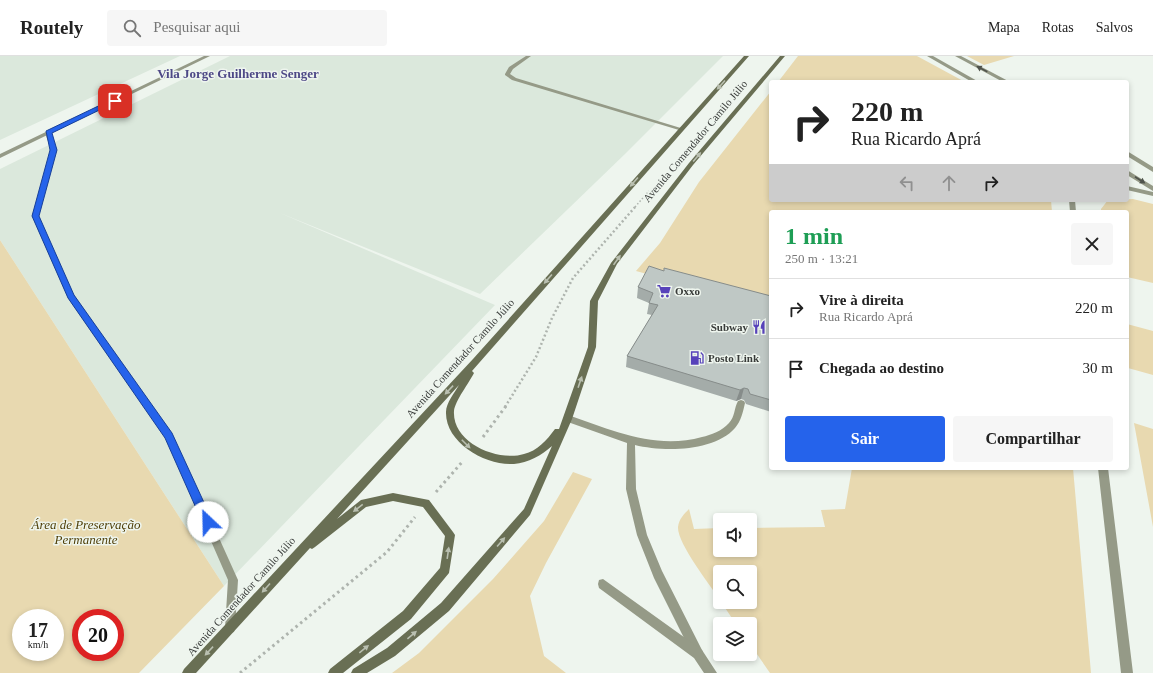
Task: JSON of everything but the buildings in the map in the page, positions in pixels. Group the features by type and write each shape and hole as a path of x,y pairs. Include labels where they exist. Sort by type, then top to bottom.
{"main road":[{"name":"Avenida Comendador Camilo Júlio","path":"188,673 476,361 747,56"},
{"name":"Avenida Comendador Camilo Júlio","path":"357,673 391,652 446,607 527,512 568,419 592,347 594,301 614,263 692,164 783,56"},
{"path":"476,361 450,410 452,430 473,450 504,460 524,459 547,447 568,419"},
{"path":"292,559 364,503 393,497 426,503 450,535 445,570 407,615 334,673"}],"street":[{"path":"0,156 208,56"},
{"path":"529,56 512,68 508,74 514,79 681,129"},
{"path":"929,56 972,80"},
{"path":"957,56 1003,80"},
{"path":"48,133 54,150 35,216 71,296 169,436 233,580 230,628"},
{"path":"1129,154 1153,170"},
{"path":"1129,173 1153,189"},
{"path":"1129,188 1153,194"},
{"path":"568,419 601,432 664,447 695,444 718,436 734,423 741,403"},
{"path":"631,440 630,489 642,535 658,574 698,654 711,673"},
{"path":"1103,470 1127,673"},
{"path":"603,584 698,654"}],"path":[{"path":"240,673 275,646 387,552 426,503 499,418 536,357 552,318 572,278 650,191"}],"shaded area":[{"path":"0,56 180,56 0,140"},
{"path":"230,56 723,56 625,154 480,294 280,213 495,305 224,586 0,240 0,169"}],"green space":[{"path":"798,56 917,56 961,80 780,80"},
{"path":"967,56 1014,56 984,65"},
{"path":"769,94 769,202 1051,202 1052,210 769,210 769,307 636,271 660,243 699,182"},
{"path":"1129,199 1153,204 1153,283 1129,277 1129,210 1101,210 1106,202 1129,202"},
{"name":"Área de Preservação Permanente","path":"0,240 224,586 139,673 0,673"},
{"path":"1129,325 1153,331 1153,375 1129,368"},
{"path":"1134,423 1153,429 1153,527"},
{"path":"852,470 1073,470 1091,673 770,673 757,654 757,617 731,617 726,609 757,609 757,565 713,565 713,590 688,553 679,534 679,522 689,509 694,529 713,528 713,557 757,557 757,528 825,527 821,510 845,509"},
{"path":"573,472 592,479 546,563 530,596 544,656 566,673 392,673 419,653 493,579 544,521"}],"place":[{"name":"Oxxo","path":"664,291"},
{"name":"Subway","path":"759,327"},
{"name":"Posto Link","path":"697,358"}],"district":[{"name":"Vila Jorge Guilherme Senger","path":"238,73"}],"route":[{"path":"115,101 48,133 54,150 35,216 71,296 169,436 208,522"}]}
